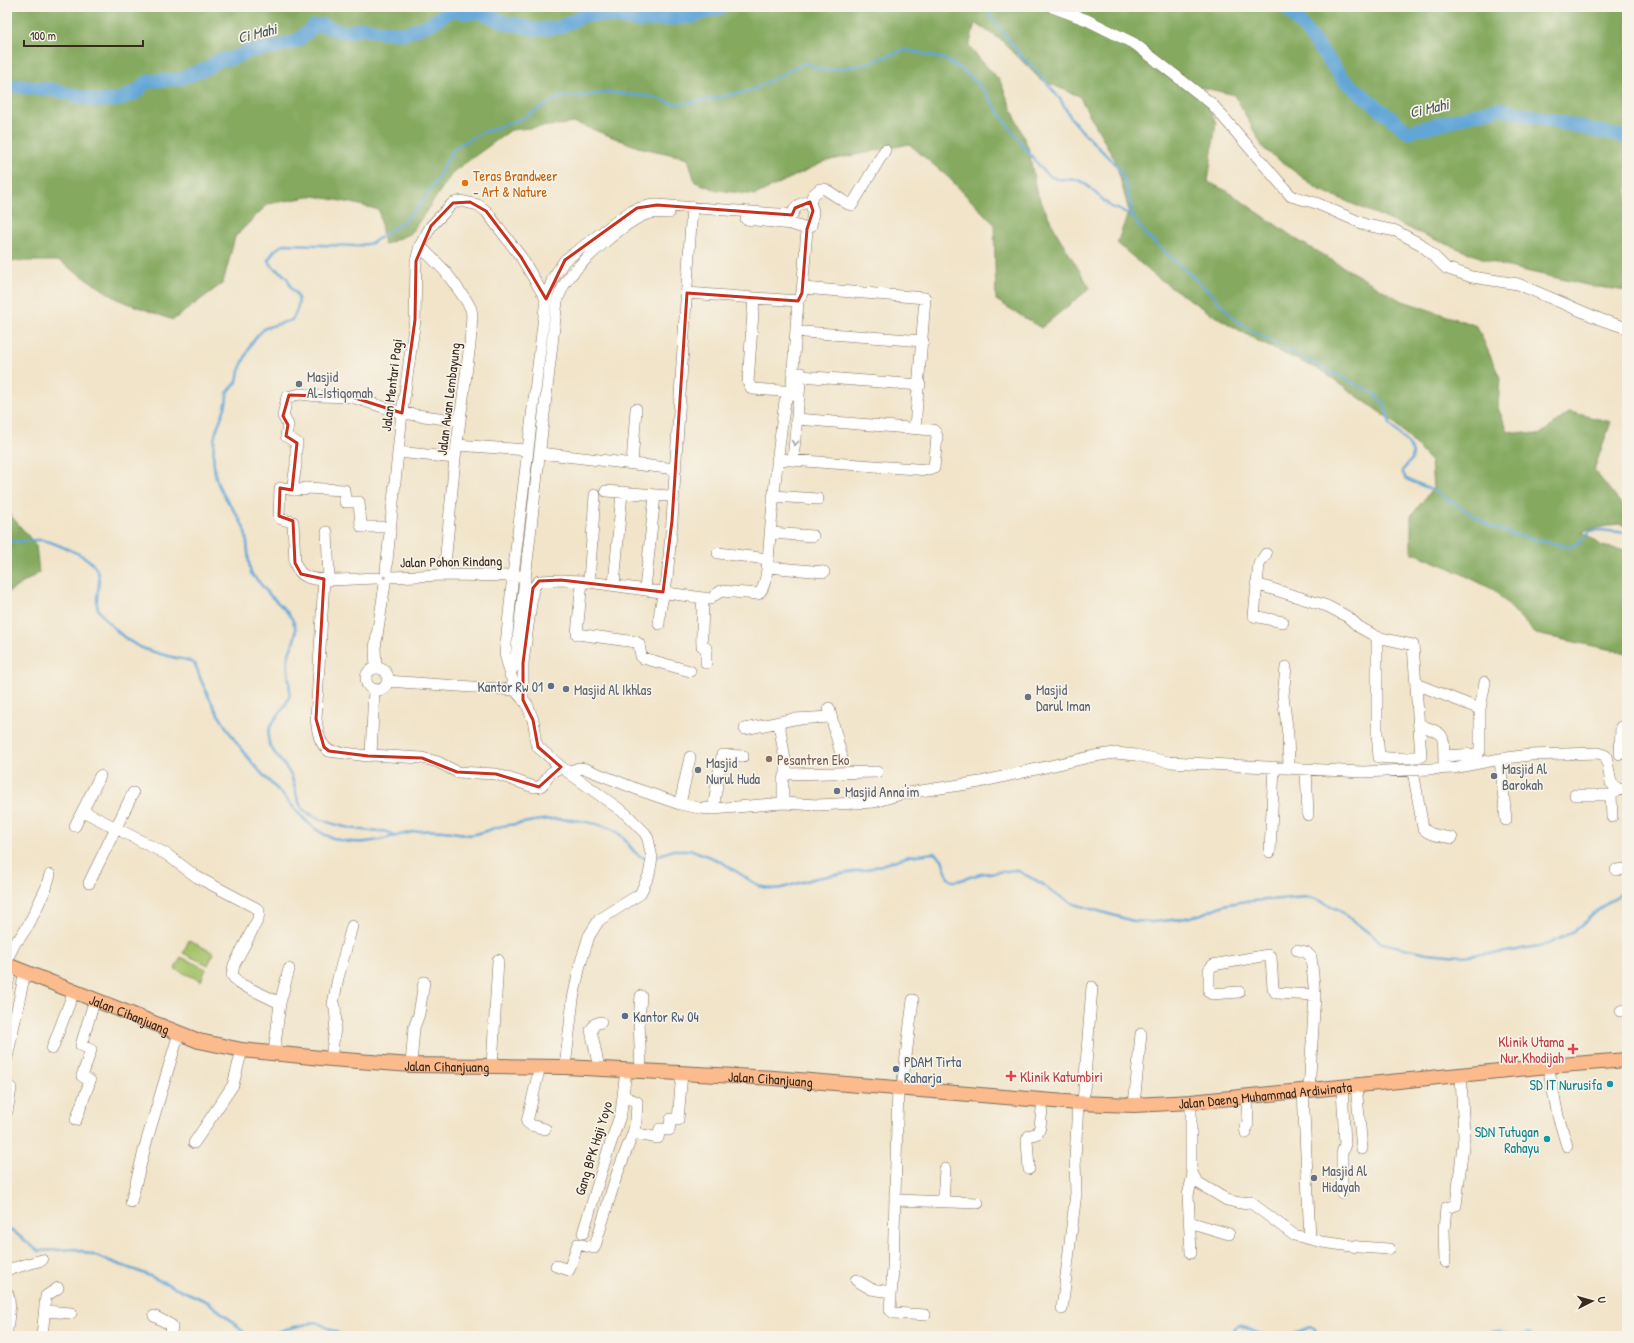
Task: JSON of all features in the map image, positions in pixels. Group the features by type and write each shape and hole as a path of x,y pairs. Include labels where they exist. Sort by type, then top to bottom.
{"main road":[{"name":"Jalan Cihanjuang","path":"16,967 199,1041 242,1050 411,1065 599,1068 774,1078 900,1088"},
{"name":"Jalan Daeng Muhammad Ardiwinata","path":"900,1088 1080,1103 1134,1105 1191,1102 1548,1066 1627,1060"}],"street":[{"path":"1052,7 1088,20 1135,44 1212,104 1291,196 1316,203 1366,226 1396,231 1422,245 1446,268 1472,277 1518,284 1602,320 1627,328"},
{"path":"793,460 797,419 795,392 801,294 807,229 811,226 813,211 810,202 812,195 817,191 825,189 852,205 885,150"},
{"name":"Jalan Mentari Pagi","path":"376,668 375,648 385,577 402,413 415,320 416,261 420,246 431,226 453,204 461,201 478,205 486,211 521,256 546,299"},
{"path":"791,220 795,208 802,203 810,202"},
{"path":"565,1067 573,1000 580,965 589,936 599,920 640,894 649,875 652,858 648,839 645,833 626,814 564,769 538,746 535,740 533,720 523,700 515,690 505,654 527,450 546,299 553,278 565,260 628,213 692,211 731,214 791,220 807,229"},
{"path":"659,624 667,579 676,469 692,211"},
{"path":"510,676 516,658 558,301 562,288 576,270 600,247 630,223 639,212"},
{"name":"Jalan Awan Lembayung","path":"420,246 445,271 471,309 472,324 455,458 444,575"},
{"path":"687,293 754,298 801,294 925,298 916,428"},
{"path":"523,700 523,663 533,588 536,583 544,580 585,581 634,589 709,597 721,591 758,594 762,590 767,563 777,459 785,401 795,392 800,376 805,302 801,294"},
{"path":"754,298 748,382 752,388 795,392"},
{"path":"804,332 923,341"},
{"path":"800,376 920,385"},
{"path":"390,527 362,527 359,502 345,502 344,490 305,488 304,490 292,490 296,465 297,443 286,436 288,425 283,416 287,397 289,395 300,394 352,397 402,413 460,421"},
{"path":"632,464 636,409"},
{"path":"777,459 931,470 934,468 936,433 931,430 797,419"},
{"path":"457,445 527,450 535,446 540,452 676,469"},
{"path":"398,452 455,458"},
{"name":"Jalan Pohon Rindang","path":"292,490 280,488 279,516 281,519 293,522 294,557 297,569 301,574 307,577 326,579 444,575 513,575 526,577"},
{"path":"606,490 669,496"},
{"path":"614,585 622,492"},
{"path":"594,495 585,581 578,610 577,634 636,642 639,644 641,656 643,658 690,671"},
{"path":"645,589 654,495"},
{"path":"773,496 818,499"},
{"path":"327,532 326,579 316,719 319,739 324,747 328,751 368,756 372,754 422,758 438,762 457,772 496,774 534,787 542,786 551,772 579,768 586,769 680,804 699,808 783,803 818,805 874,802 901,794 980,782 1094,756 1115,753 1136,755 1169,762 1364,772 1458,768 1500,759 1529,755 1599,753 1623,754 1621,727"},
{"path":"770,533 813,536"},
{"path":"718,553 824,572"},
{"path":"1266,554 1258,564 1254,616 1283,622"},
{"path":"1256,584 1327,606 1348,617 1359,627 1377,637 1413,645 1420,725 1421,756 1410,758 1379,758 1377,732 1377,637"},
{"path":"706,663 707,652 706,648 702,646 701,640 704,615 709,597"},
{"path":"1286,667 1283,696 1288,735 1288,768"},
{"path":"376,668 379,668 387,674 387,681 384,687 374,689 368,686 366,679 368,673 376,668"},
{"path":"387,681 515,690"},
{"path":"1444,756 1476,754 1480,751 1480,709 1485,682"},
{"path":"1416,684 1480,709"},
{"path":"372,754 374,689"},
{"path":"745,729 830,712 842,758"},
{"path":"779,723 786,774 783,779 783,803"},
{"path":"1420,725 1440,732 1443,737 1444,769"},
{"path":"1605,754 1611,783 1619,791"},
{"path":"713,808 722,755 743,756"},
{"path":"680,804 690,757"},
{"path":"1500,759 1506,820"},
{"path":"1270,852 1274,767"},
{"path":"1306,770 1308,815"},
{"path":"1413,771 1423,828 1426,832 1431,834 1452,838"},
{"path":"786,774 877,772"},
{"path":"75,826 100,776"},
{"path":"1575,795 1619,791"},
{"path":"1612,817 1619,791"},
{"path":"89,882 133,792"},
{"path":"82,811 166,854 197,877 256,908 259,911 258,919 234,965 232,975 238,983 280,1003"},
{"path":"1616,870 1627,869"},
{"path":"19,1022 16,941 19,939 36,910 47,886 50,875"},
{"path":"331,1059 336,1020 335,1006 333,1004 352,926"},
{"path":"1297,950 1306,952 1311,956 1315,995 1306,1091 1310,1239"},
{"path":"1239,992 1212,994 1209,992 1210,967 1213,965 1268,955 1271,957 1273,988 1276,993 1315,995"},
{"path":"492,1067 498,960"},
{"path":"7,986 16,967"},
{"path":"7,1058 16,967"},
{"path":"274,1053 280,1003 289,969"},
{"path":"411,1065 414,1028 419,1014 424,982"},
{"path":"1062,1309 1076,1193 1075,1159 1092,988"},
{"path":"52,1049 74,991"},
{"path":"641,996 639,1020 641,1071"},
{"path":"76,1120 90,1081 82,1076 91,1050 80,1045 95,999"},
{"path":"913,1000 900,1088 891,1312 925,1315"},
{"path":"599,1068 591,1030 595,1024 601,1022"},
{"path":"131,1202 146,1143 179,1033"},
{"path":"1134,1105 1141,1034"},
{"path":"194,1143 233,1085 242,1050"},
{"path":"540,1066 527,1122 528,1124 545,1129"},
{"path":"1548,1066 1558,1116 1567,1146"},
{"name":"Gang BPK Haji Yoyo","path":"583,1233 621,1113 626,1070"},
{"path":"633,1133 658,1138 660,1129 668,1130 671,1119 678,1120 682,1073"},
{"path":"1445,1262 1444,1230 1446,1208 1456,1205 1464,1137 1461,1075"},
{"path":"7,1084 11,1088 7,1112"},
{"path":"1356,1085 1362,1149"},
{"path":"1342,1087 1345,1144 1342,1154 1342,1194"},
{"path":"556,1266 569,1270 578,1244 594,1248 595,1246 616,1177 636,1122 637,1102 623,1096"},
{"path":"1246,1133 1245,1127 1248,1124 1247,1096"},
{"path":"1029,1169 1028,1140 1029,1136 1038,1132 1043,1100"},
{"path":"1191,1102 1191,1168 1197,1182 1227,1200 1240,1203 1250,1202 1294,1235 1359,1247 1389,1249"},
{"path":"943,1201 945,1169"},
{"path":"1191,1253 1188,1195 1193,1175"},
{"path":"895,1200 978,1203"},
{"path":"1189,1222 1207,1226 1229,1234"},
{"path":"7,1268 14,1268 42,1260"},
{"path":"856,1280 871,1289 891,1292"},
{"path":"42,1336 46,1296 58,1288"},
{"path":"7,1292 9,1295 9,1309 7,1330"},
{"path":"45,1311 71,1313"},
{"path":"154,1316 171,1325 172,1328 170,1336"}],"highlighted area":[{"path":"470,202 486,211 521,257 546,299 565,260 637,208 657,205 792,215 795,208 810,202 813,211 807,229 802,293 798,301 687,293 672,521 663,592 561,580 539,581 533,588 523,663 523,700 533,720 538,747 561,767 539,787 496,774 457,772 422,758 368,756 329,751 324,747 316,719 324,579 301,574 295,563 293,521 279,516 280,488 292,490 297,443 286,436 288,425 283,416 289,395 352,397 402,413 415,320 416,261 431,226 453,203"}],"green space":[{"path":"7,7 1627,7 1627,291 1591,286 1500,265 1431,238 1318,189 1263,148 1235,95 1200,87 1216,123 1208,182 1227,191 1299,241 1400,300 1477,326 1500,378 1498,408 1508,431 1539,435 1570,412 1611,422 1594,470 1622,505 1627,506 1627,526 1618,524 1582,531 1602,546 1627,551 1627,653 1536,634 1494,590 1450,568 1411,552 1411,516 1433,488 1431,462 1395,423 1322,371 1261,343 1205,310 1155,276 1117,243 1129,211 1115,160 1079,96 1041,80 1001,40 975,23 969,47 1000,81 1029,150 1036,191 1056,232 1090,288 1041,328 996,300 994,224 948,177 909,144 826,161 755,195 717,190 695,182 688,158 638,147 576,123 511,130 454,171 411,233 384,245 379,210 314,196 268,204 235,237 223,283 173,320 119,300 59,261 7,261"},
{"path":"7,511 36,545 39,573 7,593"},
{"path":"189,940 214,953 208,965 183,953"},
{"path":"181,957 206,969 201,981 175,969"}],"waterway":[{"name":"Ci Mahi","path":"7,86 54,90 97,101 117,100 137,92 149,81 179,79 207,68 219,60 233,58 254,50 276,47 297,41 314,26 322,25 342,32 349,32 363,28 385,32 406,33 430,24 452,10 466,13 480,12 508,24 515,24 537,30 560,27 585,15 604,15 639,21 690,17 722,7"},
{"path":"987,7 991,17 1017,50 1021,58 1026,60 1041,76 1060,99 1071,118 1082,131 1119,168 1126,184 1133,217 1147,236 1213,295 1233,318 1281,347 1373,393 1385,405 1390,424 1408,444 1413,453 1412,459 1402,471 1406,479 1431,489 1490,526 1512,534 1569,547 1578,544 1590,531 1600,530 1627,533"},
{"name":"Ci Mahi","path":"1286,7 1343,79 1408,132 1498,108 1627,138"},
{"path":"397,836 383,831 363,830 338,825 308,813 301,806 297,798 290,773 275,753 269,742 268,737 271,726 289,697 290,688 288,658 295,638 296,630 292,618 251,573 247,539 244,528 216,479 214,468 214,442 215,435 226,406 227,393 237,382 239,371 251,344 265,328 292,320 298,307 298,296 293,291 287,278 269,263 268,260 275,250 284,244 356,246 372,243 401,223 419,206 456,147 481,133 521,119 555,100 566,96 584,96 608,92 653,97 674,104 698,102 752,90 804,63 819,69 830,70 863,65 904,50 946,60 965,72 981,87 1021,143 1046,174 1056,179 1078,180 1083,182 1111,207 1123,211 1133,217"},
{"path":"7,540 16,542 36,540 47,541 85,557 91,562 98,573 99,581 97,605 105,619 124,637 136,645 149,651 187,660 195,664 209,698 240,747 264,776 301,816 314,828 330,837 342,841 364,842 419,831 443,831 470,835 504,826 550,819 562,819 587,822 611,829 617,832 634,852 648,859"},
{"path":"654,857 673,850 692,850 720,861 759,886 773,889 782,888 816,878 869,869 909,856 934,853 942,859 948,878 952,881 957,881 980,874 1016,870 1041,883 1055,894 1074,904 1133,921 1152,922 1181,919 1199,915 1224,905 1239,902 1309,897 1339,910 1382,943 1427,953 1460,956 1506,952 1548,944 1581,926 1605,904 1627,889"},
{"path":"7,1230 13,1231 38,1251 76,1249 143,1273 208,1302 232,1321 247,1336"},
{"path":"267,1336 286,1329 316,1322 344,1336"},
{"path":"1232,1336 1234,1328 1240,1325 1257,1333 1270,1336"},
{"path":"1288,1336 1310,1327 1314,1329 1319,1336"},
{"path":"1483,1336 1493,1332 1501,1332 1519,1336"},
{"path":"1519,1336 1528,1333 1532,1336"}],"place":[{"name":"Teras Brandweer - Art & Nature","path":"465,183"},
{"name":"Masjid Al-Istiqomah","path":"299,384"},
{"name":"Kantor Rw 01","path":"551,686"},
{"name":"Masjid Al Ikhlas","path":"566,689"},
{"name":"Masjid Darul Iman","path":"1028,697"},
{"name":"Pesantren Eko","path":"769,759"},
{"name":"Masjid Nurul Huda","path":"698,770"},
{"name":"Masjid Al Barokah","path":"1494,776"},
{"name":"Masjid Anna'im","path":"837,791"},
{"name":"Kantor Rw 04","path":"625,1016"},
{"name":"Klinik Utama Nur Khodijah","path":"1573,1049"},
{"name":"PDAM Tirta Raharja","path":"896,1069"},
{"name":"Klinik Katumbiri","path":"1011,1076"},
{"name":"SD IT Nurusifa","path":"1610,1084"},
{"name":"SDN Tutugan Rahayu","path":"1547,1139"},
{"name":"Masjid Al Hidayah","path":"1314,1178"}]}
